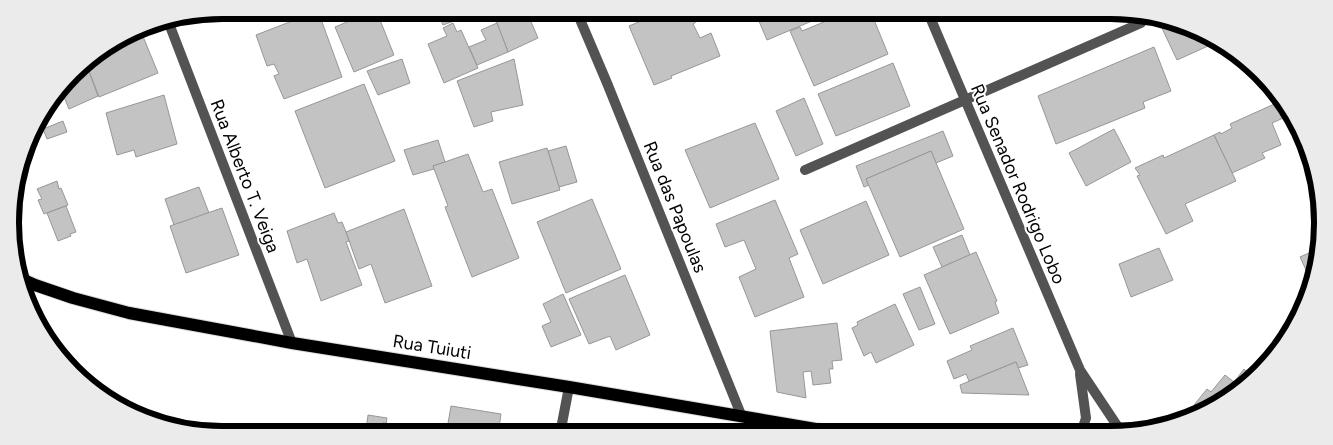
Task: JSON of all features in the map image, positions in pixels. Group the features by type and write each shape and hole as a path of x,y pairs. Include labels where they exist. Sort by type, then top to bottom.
{"main road":[{"name":"Rua Tuiuti","path":"28,282 72,298 129,313 292,343 569,387 797,426"}],"street":[{"name":"Rua das Papoulas","path":"580,19 742,417"},
{"name":"Rua Senador Rodrigo Lobo","path":"931,19 1080,370 1117,426"},
{"path":"805,170 1141,23"},
{"name":"Rua Alberto T. Veiga","path":"170,26 292,343"},
{"name":"Rua Senador Rodrigo Lobo","path":"1080,370 1086,418 1083,426"},
{"path":"562,426 569,387"}],"building":[{"path":"297,19 321,19 342,77 284,99 274,76 279,74 274,64 267,66 256,35"},
{"path":"354,19 380,19 394,55 354,72 335,27"},
{"path":"441,19 459,19 443,25"},
{"path":"495,19 530,19 538,38 508,52"},
{"path":"646,19 695,19 696,22 693,24 700,38 711,33 720,56 654,85 629,26"},
{"path":"758,19 817,19 767,40"},
{"path":"831,19 874,19 888,54 814,86 790,31 800,27 802,31"},
{"path":"453,23 457,32 461,30 478,68 444,83 428,44 447,36 443,28"},
{"path":"497,23 508,52 477,65 469,47 486,40 481,30"},
{"path":"1161,26 1188,34 1210,45 1177,60"},
{"path":"142,35 158,73 99,97 88,69 109,53"},
{"path":"1154,47 1171,91 1143,102 1145,108 1056,144 1038,96"},
{"path":"402,59 410,83 378,95 367,71"},
{"path":"514,59 523,105 491,112 493,121 474,127 457,81"},
{"path":"893,63 910,106 836,136 818,94"},
{"path":"88,69 98,96 69,109 63,95"},
{"path":"364,84 395,161 325,188 295,111"},
{"path":"164,95 177,144 136,157 134,150 117,155 106,113"},
{"path":"804,98 823,144 796,156 776,111"},
{"path":"1276,103 1285,117 1272,123 1281,145 1262,153 1265,158 1232,173 1214,135 1220,132 1221,134 1232,128 1230,124"},
{"path":"63,121 67,132 47,139 43,129"},
{"path":"755,123 779,179 710,208 685,150"},
{"path":"1114,129 1131,162 1086,186 1069,153"},
{"path":"943,131 953,156 936,163 931,151 866,179 869,185 864,187 856,166"},
{"path":"1214,135 1236,181 1185,204 1193,221 1166,234 1137,176 1140,175 1135,168 1163,155 1164,158"},
{"path":"438,140 445,162 433,166 434,169 413,175 404,150"},
{"path":"566,146 577,182 559,187 548,151"},
{"path":"547,148 560,190 512,204 499,162"},
{"path":"931,151 964,229 900,257 866,179"},
{"path":"468,154 483,192 492,189 519,258 472,277 445,207 448,206 433,166"},
{"path":"57,181 59,189 61,188 68,205 44,214 38,200 42,199 37,189"},
{"path":"199,187 209,213 174,225 165,199"},
{"path":"592,199 621,269 566,293 537,222"},
{"path":"775,200 798,254 789,258 804,297 755,317 739,277 756,269 744,240 725,247 716,224"},
{"path":"866,201 889,255 823,284 800,230"},
{"path":"66,206 76,232 58,241 47,213"},
{"path":"222,208 239,255 186,273 170,226"},
{"path":"404,209 432,286 385,303 371,264 359,269 346,232"},
{"path":"334,213 338,223 342,222 346,232 349,241 346,242 362,285 321,301 307,259 297,263 287,231"},
{"path":"962,235 970,255 942,267 933,247"},
{"path":"1159,248 1173,280 1131,297 1119,264"},
{"path":"1312,251 1307,273 1300,257"},
{"path":"976,252 997,301 995,302 999,313 950,334 924,275"},
{"path":"625,275 650,335 616,350 610,336 589,344 569,299"},
{"path":"920,287 935,324 919,330 903,294"},
{"path":"563,294 581,335 551,347 542,326 551,322 543,304"},
{"path":"895,304 914,345 876,363 871,352 864,356 852,328 858,325 857,322"},
{"path":"837,323 842,360 832,361 833,369 829,369 831,383 813,385 811,371 803,372 806,398 777,392 770,331"},
{"path":"1013,328 1028,365 1018,368 1016,362 969,381 966,374 954,379 947,361 972,350 970,346"},
{"path":"1016,362 1029,395 962,393 960,385"},
{"path":"1244,369 1248,373 1224,392 1197,407 1194,405 1207,389 1211,392 1225,375 1234,382"},
{"path":"451,406 501,414 499,426 448,426"},
{"path":"368,415 387,418 386,424 383,423 383,426 367,426"},
{"path":"383,423 413,426 383,426"}]}
